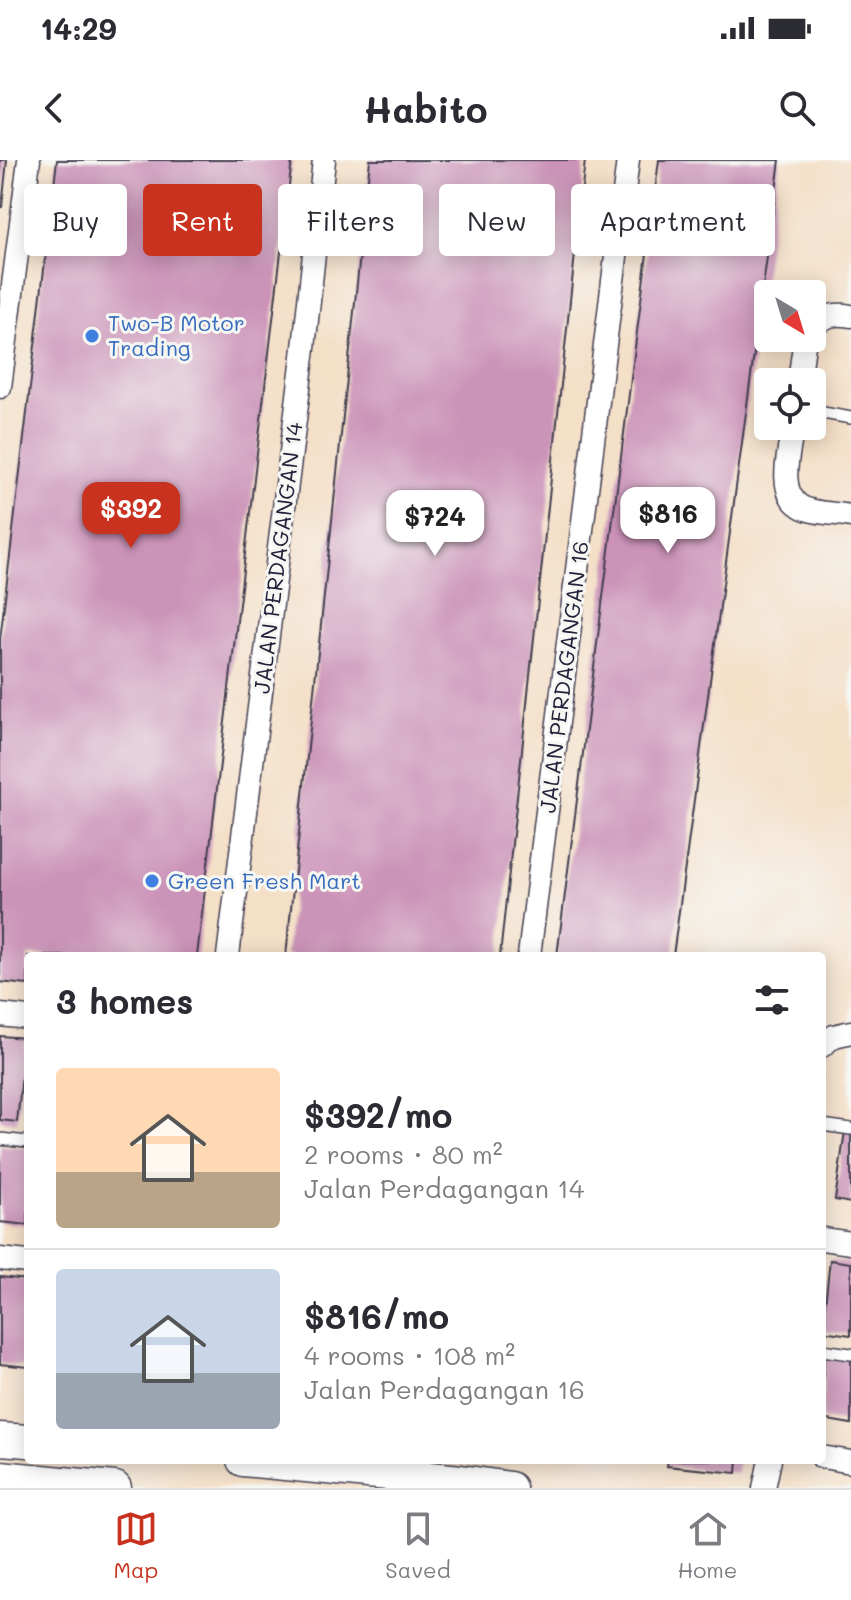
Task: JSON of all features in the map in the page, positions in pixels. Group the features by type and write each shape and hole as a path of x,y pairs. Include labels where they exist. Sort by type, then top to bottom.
{"main road":[{"path":"298,1464 462,1476 510,1488"},
{"path":"0,1477 115,1488"}],"street":[{"path":"0,387 8,258 29,160"},
{"name":"JALAN PERDAGANGAN 14","path":"228,952 304,348 324,160"},
{"name":"JALAN PERDAGANGAN 16","path":"529,952 628,160"},
{"path":"791,440 786,485 797,505 851,516"},
{"path":"0,1015 24,1018"},
{"path":"826,1043 834,1036 850,1032"},
{"path":"826,1240 851,1243"},
{"path":"0,1259 24,1262"},
{"path":"0,1477 11,1440"},
{"path":"826,1458 851,1462"},
{"path":"764,1488 769,1464"}],"lane":[{"path":"826,414 851,418"},
{"path":"826,1126 851,1129"},
{"path":"0,1139 24,1142"},
{"path":"826,1351 851,1354"}],"building":[{"path":"0,160 7,160 2,207 0,207"},
{"path":"57,160 292,160 289,184 278,184 278,256 281,256 197,952 24,952 24,985 0,982 0,640 46,256 127,256 127,184 54,184"},
{"path":"370,160 585,160 582,184 571,184 571,256 575,256 500,952 286,952 360,256 423,256 423,184 367,184"},
{"path":"659,160 780,160 775,197 775,184 656,184"},
{"path":"647,256 767,256 764,280 754,280 754,352 674,952 558,952"},
{"path":"0,1036 24,1038 17,1122 0,1120"},
{"path":"845,1131 851,1132 851,1203 835,1200"},
{"path":"0,1145 24,1148 24,1225 0,1222"},
{"path":"830,1260 851,1263 851,1335 826,1332"},
{"path":"0,1277 24,1280 24,1367 0,1364"},
{"path":"826,1354 851,1357 851,1424 826,1420"},
{"path":"667,1464 738,1464 737,1473"}],"place":[{"name":"Two-B Motor Trading","path":"92,336"},
{"name":"Green Fresh Mart","path":"152,881"}]}
